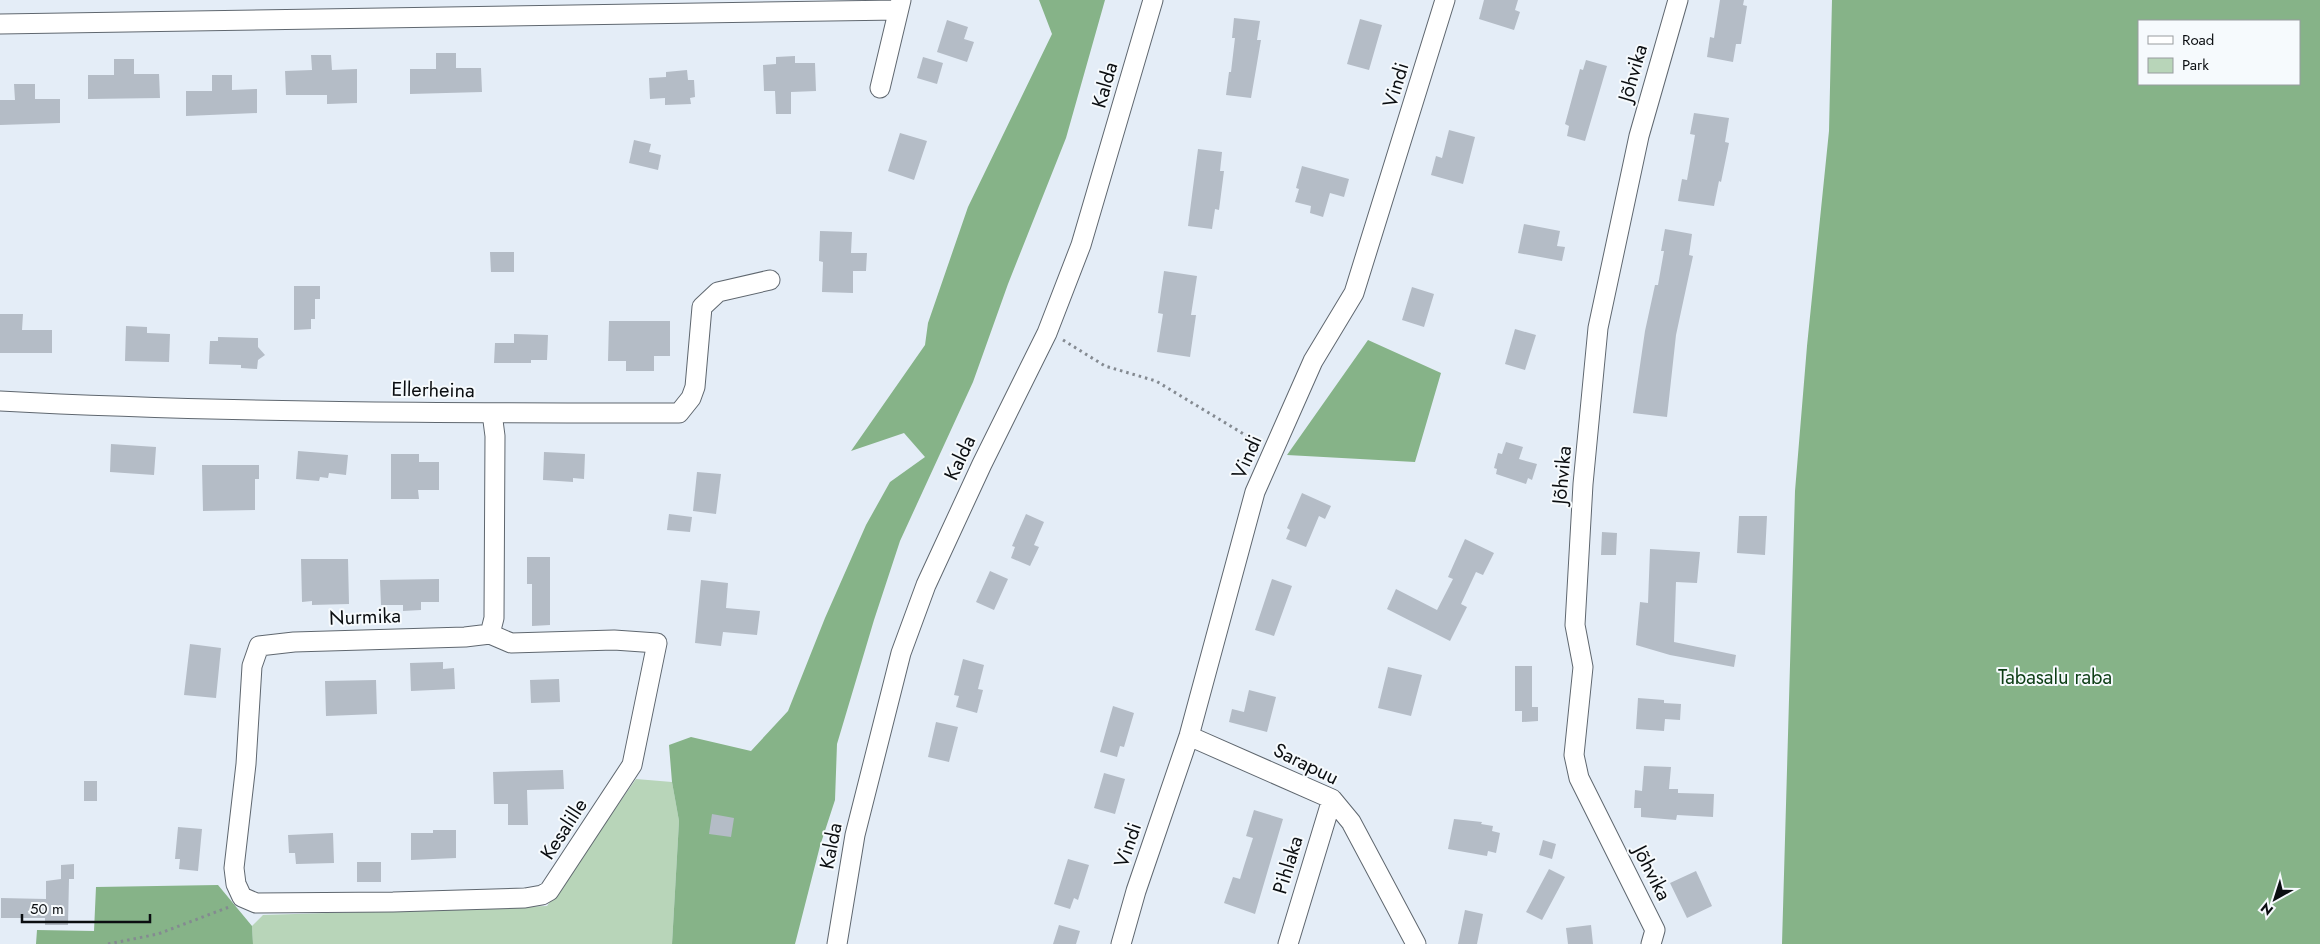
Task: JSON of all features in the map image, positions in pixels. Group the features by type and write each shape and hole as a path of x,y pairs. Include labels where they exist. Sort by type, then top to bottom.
{"street":[{"name":"Kalda","path":"837,944 855,835 901,653 930,576 982,464 1047,333 1081,245 1153,0"},
{"name":"Vindi","path":"1121,944 1136,891 1189,736 1212,647 1260,480 1314,361 1354,292 1445,0"},
{"name":"Jõhvika","path":"1651,944 1656,930 1580,778 1574,756 1582,667 1575,626 1583,484 1598,328 1639,136 1678,0"},
{"path":"0,24 401,8 899,5 880,88"},
{"name":"Ellerheina","path":"0,401 114,407 492,413 679,413 691,398 695,386 702,307 718,292 770,280"},
{"path":"490,634 494,618 494,436 492,413"},
{"name":"Nurmika","path":"256,903 242,897 236,884 234,868 246,764 252,666 259,646 294,642 465,637 490,634"},
{"name":"Kesalille","path":"256,903 393,902 525,898 542,895 554,885 632,765 657,643 614,640 511,643 490,634"},
{"name":"Sarapuu","path":"1189,736 1332,799 1351,822 1416,944"},
{"name":"Pihlaka","path":"1288,944 1332,799"}],"path":[{"path":"1047,333 1105,366 1156,380 1252,439 1260,480"},
{"path":"108,944 158,934 232,906 248,908 256,903"}],"green space":[{"path":"1039,0 1105,0 1066,138 1008,284 973,382 900,541 874,620 837,744 835,800 820,846 795,944 672,944 679,821 672,782 669,745 691,737 751,751 788,711 825,618 866,525 890,482 925,457 904,433 851,451 925,345 928,323 968,207 1052,34"},
{"name":"Tabasalu raba","path":"1832,0 2320,0 2320,944 1782,944 1795,491 1807,346 1829,131"},
{"path":"1368,340 1441,373 1415,462 1287,455"},
{"path":"636,779 672,782 679,821 672,944 253,944 252,926 263,915 547,906"},
{"path":"218,885 252,926 253,944 36,944 37,930 94,931 96,887"}],"building":[{"path":"1484,0 1518,0 1515,10 1520,12 1514,30 1479,19"},
{"path":"1720,0 1744,0 1743,5 1747,6 1741,44 1736,44 1733,62 1707,57 1710,37 1714,38"},
{"path":"1234,18 1260,21 1257,40 1261,40 1251,98 1226,95 1235,38 1232,38"},
{"path":"1360,19 1382,25 1369,70 1347,64"},
{"path":"947,20 968,27 964,39 974,42 967,62 937,52"},
{"path":"436,53 456,53 456,68 481,68 482,92 410,94 410,69 436,69"},
{"path":"311,55 331,55 332,70 357,69 357,103 327,104 327,95 286,95 285,71 312,70"},
{"path":"795,56 795,63 815,63 816,91 791,92 791,114 776,114 775,91 764,91 763,65 776,64 776,57"},
{"path":"923,57 943,63 937,84 917,78"},
{"path":"114,59 134,59 134,74 159,74 160,98 88,99 88,75 114,75"},
{"path":"1586,60 1607,66 1585,141 1567,136 1569,126 1565,124 1580,69 1583,70"},
{"path":"687,70 688,80 694,80 695,97 690,98 691,104 665,105 665,98 650,99 649,78 666,77 666,72"},
{"path":"212,75 232,75 232,90 257,89 257,113 186,116 186,91 212,91"},
{"path":"14,84 35,84 35,99 60,99 60,123 0,125 0,100 15,100"},
{"path":"1694,113 1729,118 1725,142 1729,143 1714,206 1678,201 1682,179 1687,180 1695,135 1690,134"},
{"path":"1449,130 1475,137 1463,184 1431,175 1436,156 1442,158"},
{"path":"900,133 927,141 914,180 888,171"},
{"path":"634,140 651,144 649,152 661,155 658,170 629,163"},
{"path":"1198,149 1222,152 1220,171 1224,171 1219,210 1215,209 1212,229 1188,226"},
{"path":"1302,166 1349,179 1344,197 1330,193 1323,217 1310,213 1311,206 1295,202 1299,189 1296,188"},
{"path":"1524,224 1560,231 1557,246 1565,247 1562,261 1518,253"},
{"path":"1665,229 1692,234 1689,255 1693,256 1676,335 1667,417 1633,413 1645,331 1655,285 1658,285 1664,251 1661,251"},
{"path":"820,231 852,232 851,253 867,253 866,271 853,271 853,293 822,292 823,262 819,261"},
{"path":"490,252 514,252 514,272 491,272"},
{"path":"1164,271 1197,276 1191,315 1196,315 1190,357 1157,352 1163,314 1158,313"},
{"path":"294,286 320,286 320,299 315,299 315,319 311,319 311,329 294,330"},
{"path":"1412,287 1434,294 1424,327 1402,320"},
{"path":"0,314 23,314 22,330 52,330 52,353 0,353"},
{"path":"609,321 670,321 670,356 654,356 654,371 626,371 626,361 608,361"},
{"path":"126,326 147,327 147,333 170,334 169,362 125,361"},
{"path":"1515,329 1536,335 1525,370 1505,364"},
{"path":"514,334 548,335 547,360 531,360 531,363 494,363 495,343 514,343"},
{"path":"218,337 258,338 258,347 265,355 258,360 257,369 241,368 241,365 209,364 210,341 218,341"},
{"path":"1506,442 1523,447 1519,459 1537,464 1532,480 1528,478 1526,484 1496,474 1497,469 1494,468 1498,453 1502,454"},
{"path":"111,444 156,447 154,475 110,472"},
{"path":"298,451 348,455 346,475 329,473 328,478 320,477 319,481 296,479"},
{"path":"544,452 585,454 584,479 573,478 573,482 543,480"},
{"path":"391,454 419,454 419,462 439,462 439,490 418,490 419,499 391,499"},
{"path":"202,465 259,465 259,479 255,479 255,510 203,511"},
{"path":"697,472 721,474 716,514 693,511"},
{"path":"1302,493 1331,506 1325,519 1319,516 1306,547 1286,539 1290,530 1287,528"},
{"path":"669,514 692,517 690,532 667,530"},
{"path":"1026,514 1044,522 1034,545 1039,547 1030,566 1011,558 1015,547 1012,546"},
{"path":"1739,516 1767,516 1765,555 1737,553"},
{"path":"1602,532 1617,533 1616,555 1601,555"},
{"path":"1465,539 1494,553 1483,575 1476,572 1461,604 1467,607 1450,641 1387,609 1396,589 1437,610 1453,579 1448,577"},
{"path":"1650,549 1700,552 1697,583 1676,582 1674,642 1736,655 1734,667 1670,655 1636,645 1640,602 1648,603"},
{"path":"527,557 550,557 550,625 532,626 532,584 527,584"},
{"path":"301,559 348,559 349,604 312,605 312,601 302,602"},
{"path":"990,571 1008,579 994,610 976,602"},
{"path":"439,579 439,602 421,602 421,610 403,611 403,605 381,605 380,580"},
{"path":"1272,579 1292,586 1274,636 1255,630"},
{"path":"701,580 728,583 726,608 760,611 757,635 723,632 721,646 695,643"},
{"path":"190,644 221,648 216,698 184,695"},
{"path":"963,659 984,665 978,689 983,690 977,713 956,707 959,696 954,695"},
{"path":"443,662 443,669 454,668 455,689 411,691 410,663"},
{"path":"1515,666 1532,666 1532,707 1538,707 1538,721 1522,722 1522,711 1515,711"},
{"path":"1388,667 1422,675 1411,716 1378,708"},
{"path":"559,679 560,702 531,703 530,680"},
{"path":"376,680 377,714 326,716 325,681"},
{"path":"1249,690 1276,697 1267,732 1229,722 1232,709 1244,712"},
{"path":"1638,698 1664,700 1664,703 1681,704 1680,720 1665,719 1664,731 1636,729"},
{"path":"1113,706 1134,713 1124,747 1120,746 1117,757 1100,752"},
{"path":"936,722 958,727 949,762 928,757"},
{"path":"1644,766 1671,767 1669,789 1678,789 1678,793 1714,794 1713,817 1677,815 1676,820 1641,817 1641,808 1634,808 1635,790 1642,791"},
{"path":"563,770 564,789 527,790 528,825 508,825 508,804 494,804 493,772"},
{"path":"1104,773 1125,779 1115,814 1094,808"},
{"path":"84,781 97,781 97,801 84,801"},
{"path":"1254,810 1283,819 1255,914 1224,903 1233,877 1240,879 1253,838 1246,836"},
{"path":"712,814 734,818 731,837 709,834"},
{"path":"1454,819 1482,822 1481,824 1493,826 1492,831 1500,833 1496,853 1488,851 1487,856 1448,849"},
{"path":"178,827 202,829 198,871 179,869 180,859 175,859"},
{"path":"433,830 456,830 456,858 411,860 411,833 433,833"},
{"path":"333,833 334,863 296,864 295,853 289,853 288,835"},
{"path":"1543,840 1556,844 1552,859 1539,855"},
{"path":"1068,859 1089,865 1078,900 1074,898 1070,909 1054,904"},
{"path":"357,862 381,862 381,882 357,882"},
{"path":"74,864 74,879 69,879 68,925 45,925 45,918 1,918 1,898 46,899 46,881 61,879 61,865"},
{"path":"1549,869 1565,877 1542,920 1526,912"},
{"path":"1696,871 1712,906 1687,918 1670,883"},
{"path":"1465,910 1483,914 1477,944 1458,944"},
{"path":"1059,925 1080,931 1076,944 1053,944"},
{"path":"1591,925 1593,944 1568,944 1566,928"}]}
